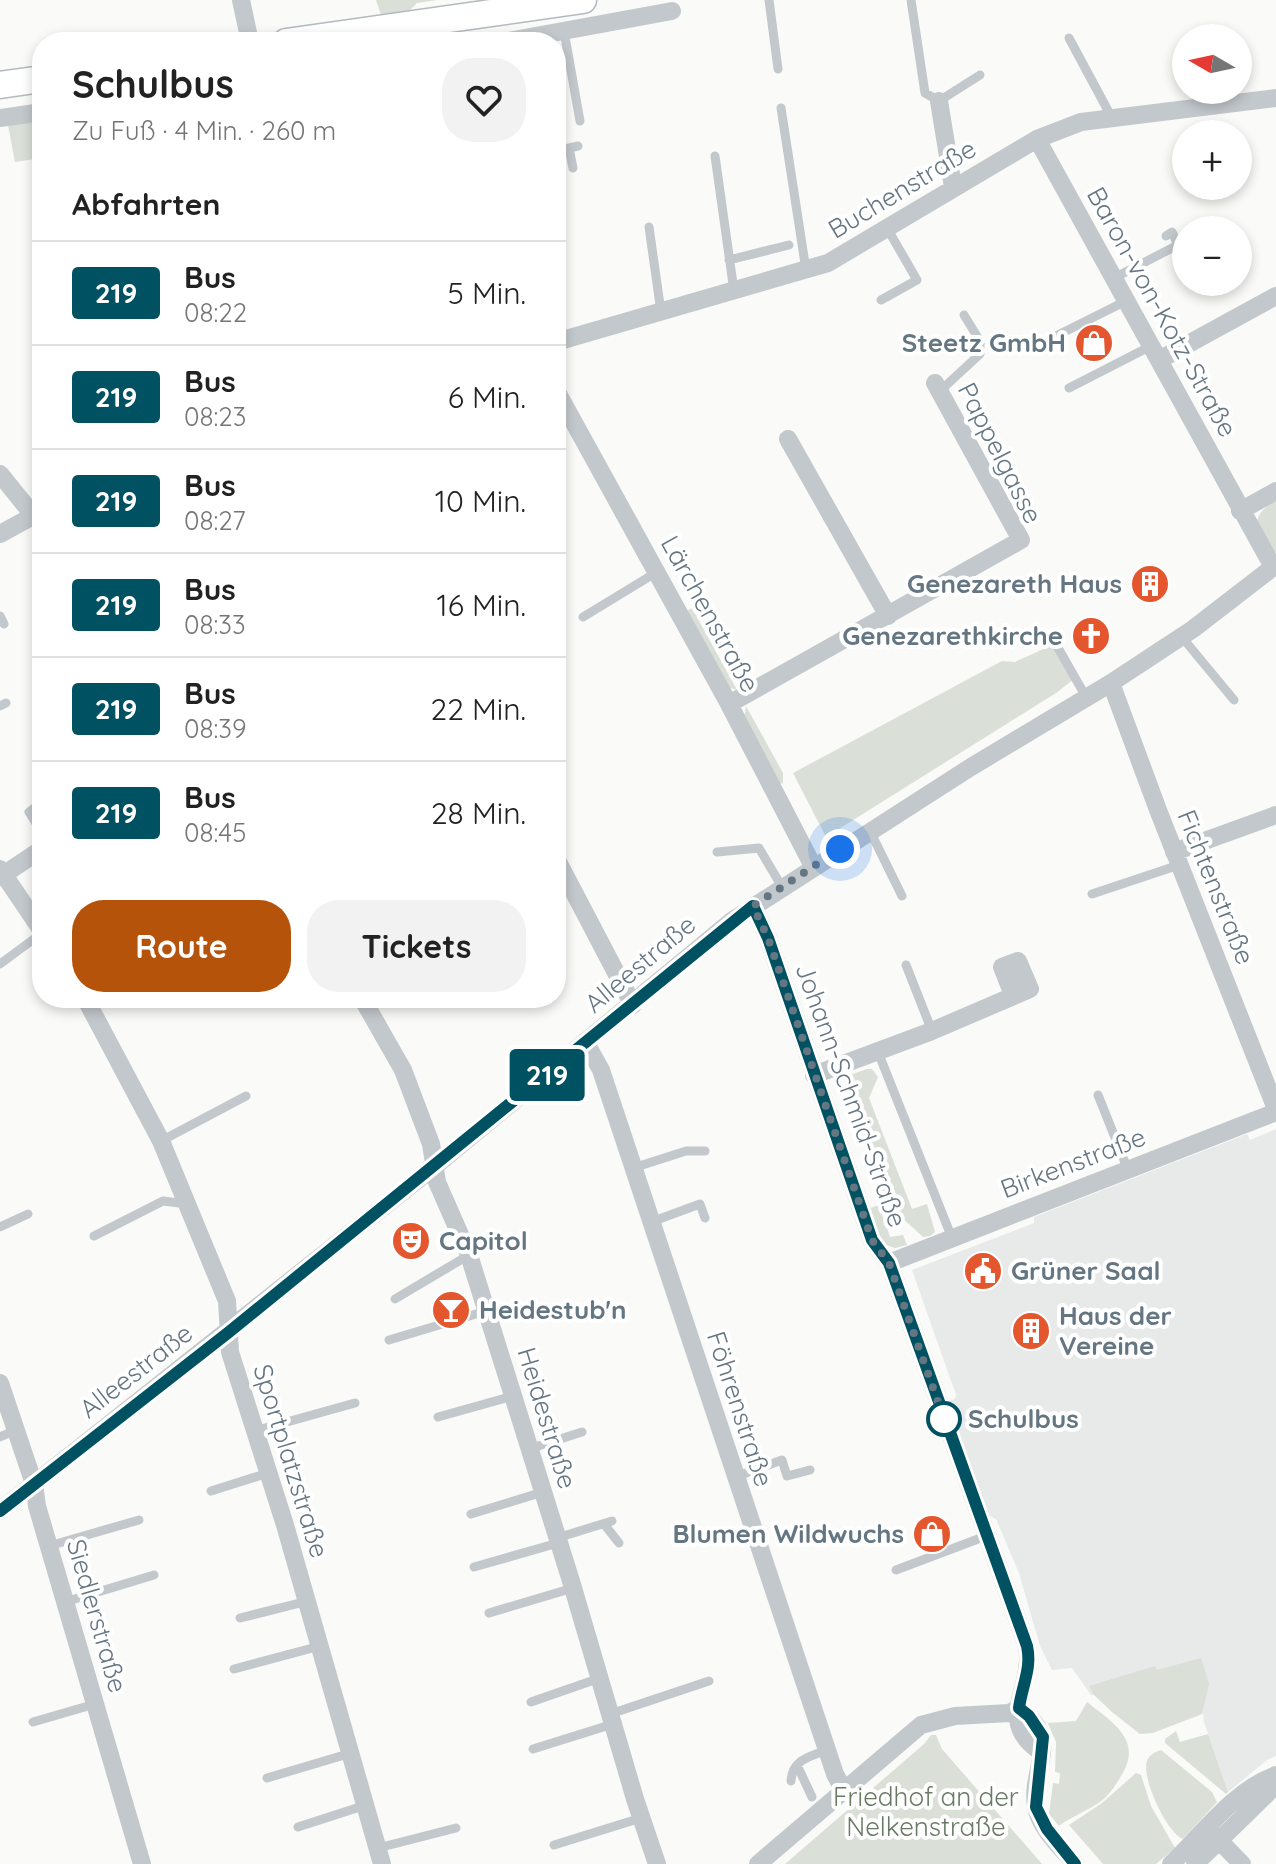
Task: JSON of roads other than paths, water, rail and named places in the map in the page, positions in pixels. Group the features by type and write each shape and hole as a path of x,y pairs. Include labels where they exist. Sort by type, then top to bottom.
{"street":[{"path":"241,0 248,32"},
{"path":"357,32 583,0"},
{"path":"558,32 672,11"},
{"path":"0,85 32,80"},
{"name":"Buchenstraße","path":"566,339 828,263 1037,139 1081,122 1276,98"},
{"path":"939,101 953,187"},
{"path":"0,118 32,113"},
{"name":"Baron-von-Kotz-Straße","path":"1037,139 1240,511"},
{"path":"1155,353 1276,296"},
{"name":"Pappelgasse","path":"729,704 1021,540 937,387"},
{"name":"Lärchenstraße","path":"566,408 729,704 813,866"},
{"path":"788,439 888,616"},
{"path":"0,474 32,508"},
{"path":"1240,511 1276,491"},
{"name":"Alleestraße","path":"0,1511 229,1332 753,906 1111,683 1181,636 1274,566 1240,511"},
{"path":"0,534 32,516"},
{"name":"Fichtenstraße","path":"1111,683 1276,1110"},
{"path":"1177,858 1276,815"},
{"path":"32,855 2,873 32,917"},
{"path":"566,877 633,1005"},
{"name":"Johann-Schmid-Straße","path":"753,906 768,938 872,1240 889,1263 1030,1661 1019,1708"},
{"path":"814,1075 932,1031 1013,995"},
{"name":"Sportplatzstraße","path":"90,1008 161,1141 227,1301 230,1352 308,1601 380,1860"},
{"name":"Heidestraße","path":"368,1008 403,1070 431,1144 437,1182 469,1255 657,1864"},
{"name":"Föhrenstraße","path":"586,1043 601,1070 827,1750 844,1791"},
{"name":"Birkenstraße","path":"889,1263 1128,1170 1163,1149 1276,1110"},
{"name":"Siedlerstraße","path":"0,1383 8,1433 34,1484 37,1506 142,1864"},
{"path":"758,1864 921,1725 955,1716 1009,1713 1019,1708 1029,1716 1043,1737 1036,1807 1047,1829 1075,1864"},
{"path":"1195,1864 1213,1834 1257,1782 1276,1775"},
{"path":"1171,1864 1276,1785"},
{"path":"1213,1834 1242,1864"}],"lane":[{"path":"769,0 778,69"},
{"path":"911,0 925,93 939,101 980,75"},
{"path":"1069,38 1112,118"},
{"path":"566,42 580,121"},
{"path":"781,108 806,270"},
{"path":"566,149 574,147 573,168"},
{"path":"715,156 734,291"},
{"path":"649,227 661,312"},
{"path":"881,300 917,280 887,228"},
{"path":"1114,278 1178,245 1172,232 1166,236"},
{"path":"729,260 789,245"},
{"path":"1050,339 1126,301"},
{"path":"937,387 980,354 980,341 964,315"},
{"path":"1069,388 1155,353"},
{"path":"583,617 657,572"},
{"path":"1181,636 1234,700"},
{"path":"1057,646 1086,697"},
{"path":"870,831 902,896"},
{"path":"717,852 759,848 782,887"},
{"path":"1092,894 1177,858"},
{"path":"0,964 32,940"},
{"path":"906,965 932,1031"},
{"path":"878,1052 952,1238"},
{"path":"1098,1095 1128,1170"},
{"path":"161,1141 246,1096"},
{"path":"633,1168 686,1151 705,1151"},
{"path":"94,1236 163,1201 187,1204"},
{"path":"651,1222 700,1204 705,1218"},
{"path":"0,1220 23,1213 0,1227"},
{"path":"395,1299 469,1255"},
{"path":"389,1340 486,1311"},
{"path":"438,1417 513,1396"},
{"path":"255,1431 355,1403"},
{"path":"529,1449 582,1432"},
{"path":"735,1477 782,1460 787,1476 810,1470"},
{"path":"211,1491 268,1473"},
{"path":"471,1514 543,1492"},
{"path":"49,1546 139,1520"},
{"path":"474,1567 608,1522 619,1543"},
{"path":"896,1570 986,1536"},
{"path":"65,1602 154,1575"},
{"path":"489,1613 573,1588"},
{"path":"240,1618 308,1601"},
{"path":"234,1669 320,1646"},
{"path":"531,1702 600,1678"},
{"path":"533,1749 709,1681"},
{"path":"33,1722 95,1704"},
{"path":"791,1781 791,1775 801,1759 827,1750"},
{"path":"267,1778 351,1753"},
{"path":"797,1765 812,1797"},
{"path":"298,1827 366,1805"},
{"path":"554,1845 641,1818"},
{"path":"380,1860 456,1828"}],"place":[{"name":"Steetz GmbH","path":"1094,343"},
{"name":"Genezareth Haus","path":"1150,584"},
{"name":"Genezarethkirche","path":"1091,636"},
{"name":"Capitol","path":"411,1241"},
{"name":"Grüner Saal","path":"983,1271"},
{"name":"Heidestub'n","path":"451,1310"},
{"name":"Haus der Vereine","path":"1031,1331"},
{"name":"Schulbus","path":"944,1419"},
{"name":"Blumen Wildwuchs","path":"932,1534"}],"park label":[{"name":"Friedhof an der Nelkenstraße","path":"926,1812"}]}
